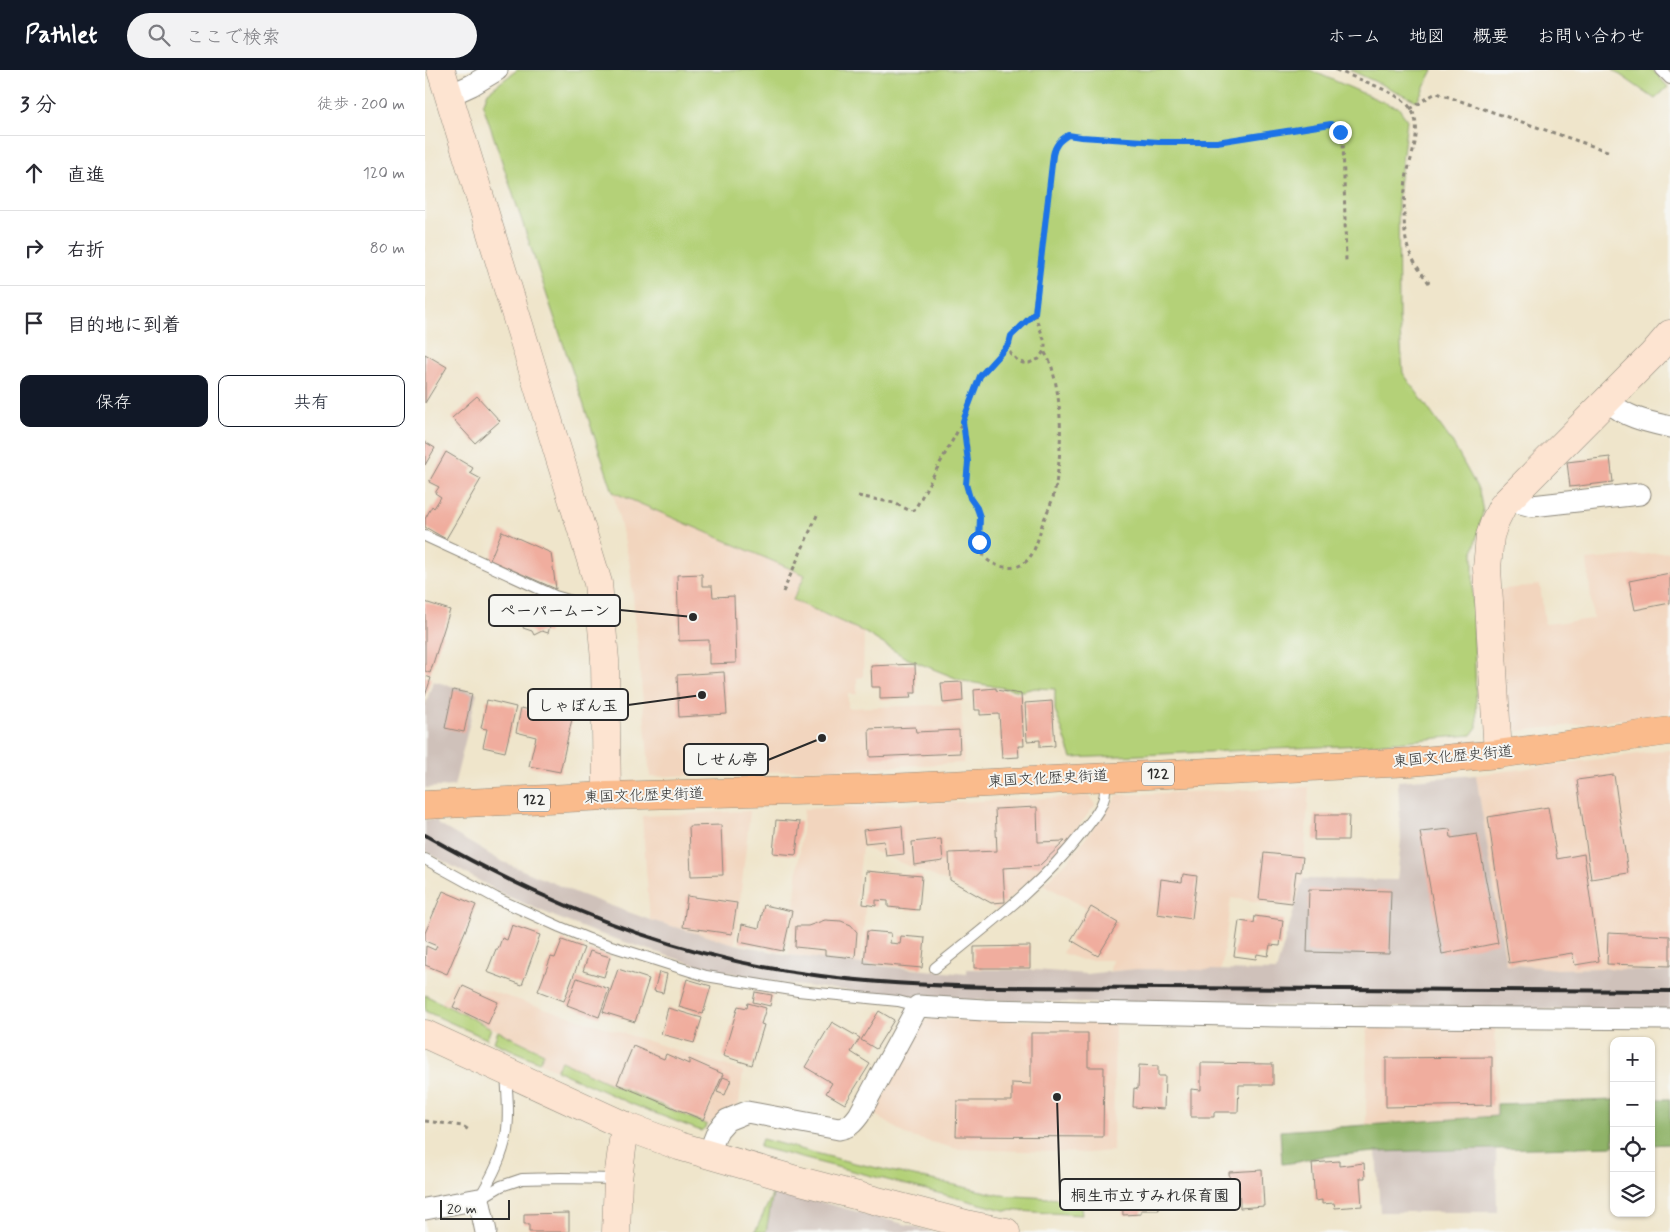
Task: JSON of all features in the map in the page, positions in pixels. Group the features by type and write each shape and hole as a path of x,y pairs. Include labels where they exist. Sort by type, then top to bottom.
{"highway":[{"name":"東国文化歴史街道","path":"425,805 607,796 867,789 1411,762 1498,754 1670,731"}],"street":[{"path":"441,70 598,583 605,660 607,796"},
{"path":"449,96 497,70"},
{"path":"1498,754 1487,560 1490,536 1495,521 1502,507 1510,498 1653,354 1670,334"},
{"path":"1607,401 1619,411 1635,419 1670,427"},
{"path":"1510,498 1532,506 1640,494"},
{"path":"708,1155 718,1130 727,1120 747,1112 839,1129 847,1128 859,1115 918,1006 984,1010 1281,1016 1670,1019"},
{"path":"425,1034 625,1126 708,1155 970,1225 1006,1232"},
{"path":"616,1232 618,1179 625,1126"},
{"path":"425,1209 479,1198 486,1232"}],"lane":[{"path":"1661,70 1670,79"},
{"path":"425,536 555,596 579,603 600,604"},
{"path":"935,968 1004,913 1065,856 1096,815 1103,802 1105,777"},
{"path":"425,858 496,898 560,927 589,939 697,973 798,991 898,1001 918,1006"},
{"path":"479,1198 493,1175 506,1137 508,1119 506,1072"},
{"path":"479,1198 501,1186 522,1179 618,1179"}],"path":[{"path":"1336,70 1399,97 1415,116 1417,128 1406,179 1406,239 1409,250 1429,283"},
{"path":"1411,109 1429,96 1437,94 1610,152"},
{"path":"1035,313 1011,336 1009,344 1010,353 1013,358 1023,363 1034,362 1039,359 1044,350 1045,342 1035,313 1053,155 1059,140 1068,135 1159,142 1217,142 1331,124 1335,126 1343,137 1346,262"},
{"path":"858,496 894,503 911,511 915,509 963,421 980,376 1009,344"},
{"path":"963,421 968,462 966,484 970,498 977,508 980,517 981,550 987,560 995,565 1006,568 1015,567 1030,558 1037,547 1042,525 1055,490 1060,431 1058,396 1053,370 1044,350"},
{"path":"783,592 818,514"},
{"path":"425,1121 463,1126 469,1130"}],"shaded area":[{"path":"613,492 805,575 794,600 864,632 863,677 857,678 857,694 848,694 848,708 961,704 964,763 650,777 630,565"},
{"path":"1670,552 1670,713 1518,731 1503,713 1497,590 1540,585 1545,624 1593,619 1587,560"},
{"path":"433,681 477,693 454,786 425,788 425,706"},
{"path":"1670,750 1670,972 1602,968 1557,969 1506,964 1476,775"},
{"path":"1476,775 1506,964 1557,969 1602,968 1670,972 1670,1011 1122,1004 933,999 794,985 690,963 591,931 507,896 425,851 425,820 437,820 438,824 501,861 579,894 650,920 735,944 789,955 967,974 967,969 1035,970 1086,974 1136,969 1276,971 1303,879 1397,880 1401,839 1398,781"},
{"path":"1309,787 1303,879 1294,907 1231,898 1221,971 1136,969 1110,971 1112,960 1081,960 1062,953 1086,908 1043,884 1069,860 1118,795"},
{"path":"1090,796 1095,805 1061,849 998,910 948,882 862,847 856,905 865,907 861,964 789,955 804,809"},
{"path":"750,811 735,944 650,920 642,816"},
{"path":"455,980 743,1071 739,1104 708,1125 561,1061 556,1070 539,1062 544,1052 441,1004"},
{"path":"931,1019 1115,1022 1113,1151 1088,1153 957,1149 908,1136 874,1114 925,1021"},
{"path":"1367,1027 1495,1028 1497,1116 1366,1125"},
{"path":"1496,1150 1497,1212 1380,1212 1376,1152"},
{"path":"773,1193 793,1198 794,1195 934,1232 766,1232"}],"green space":[{"path":"517,70 1310,70 1398,107 1407,120 1398,195 1399,317 1403,373 1452,442 1479,491 1483,512 1473,552 1477,727 1471,735 1363,745 1072,758 1055,710 1055,689 1035,688 1022,691 963,681 906,658 864,632 793,600 805,575 613,492 483,105 488,92"},
{"path":"1350,70 1433,70 1417,101"},
{"path":"1613,70 1653,70 1668,87 1655,99"},
{"path":"425,995 491,1028 487,1039 425,1011"},
{"path":"498,1031 544,1053 539,1062 494,1042"},
{"path":"561,1061 708,1125 701,1131 634,1105 556,1070"},
{"path":"1655,1099 1670,1099 1670,1144 1655,1145"},
{"path":"1610,1100 1610,1146 1376,1152 1318,1157 1282,1164 1280,1131 1497,1116 1497,1104"},
{"path":"762,1139 850,1162 1000,1195 1080,1200 1082,1215 1004,1210 759,1147"},
{"path":"773,1193 766,1232 755,1232"}],"building":[{"path":"425,354 447,367 425,403"},
{"path":"477,396 500,421 475,443 452,418"},
{"path":"425,442 435,448 425,465"},
{"path":"446,452 473,468 470,473 481,479 446,539 425,527 425,519 432,506 434,508 441,497 435,493 439,487 429,482"},
{"path":"1610,457 1613,482 1570,487 1567,462"},
{"path":"502,531 551,553 556,589 490,560"},
{"path":"1670,573 1670,603 1635,610 1629,581"},
{"path":"702,574 702,586 712,586 713,597 734,596 736,663 709,664 709,640 679,641 677,575"},
{"path":"540,600 552,605 551,608 556,610 553,617 557,623 550,626 548,633 542,631 534,635 532,631 523,628 526,620 522,613 530,609 532,603 538,605"},
{"path":"425,602 450,610 430,673 425,671"},
{"path":"915,664 916,693 910,693 911,698 880,699 880,687 872,687 871,666"},
{"path":"724,672 727,714 679,717 677,675"},
{"path":"425,676 431,678 425,696"},
{"path":"962,682 963,701 943,703 941,683"},
{"path":"996,688 996,690 1021,694 1024,746 1018,746 1019,757 1002,758 999,714 980,715 980,710 975,710 974,690"},
{"path":"453,690 472,694 464,732 445,728"},
{"path":"487,700 516,707 505,752 483,747 487,729 481,728"},
{"path":"1052,701 1055,746 1040,747 1040,740 1027,741 1025,703"},
{"path":"521,708 572,719 560,772 529,766 536,737 516,732"},
{"path":"915,727 916,732 959,730 960,753 870,757 869,729"},
{"path":"1614,775 1628,873 1591,879 1577,780"},
{"path":"1037,807 1038,842 1065,841 1039,866 1003,868 1005,902 991,903 950,880 949,853 997,851 995,809"},
{"path":"1548,807 1557,859 1584,854 1599,961 1575,965 1572,953 1509,963 1488,817"},
{"path":"1315,815 1349,815 1348,840 1314,840"},
{"path":"776,820 800,822 796,855 773,853"},
{"path":"721,825 723,875 691,876 689,826"},
{"path":"902,826 904,854 886,856 884,841 865,843 863,830"},
{"path":"1450,829 1451,838 1477,834 1498,943 1442,954 1420,832"},
{"path":"941,839 943,861 914,865 912,842"},
{"path":"1264,853 1303,857 1301,872 1296,871 1292,903 1259,899"},
{"path":"866,871 922,876 919,910 888,907 888,901 876,900 876,906 863,904"},
{"path":"1183,874 1197,876 1192,919 1157,914 1161,879 1182,882"},
{"path":"1309,889 1391,891 1389,954 1307,952"},
{"path":"443,891 476,905 447,974 425,965 426,946 435,950 437,946 425,941 425,933"},
{"path":"687,896 737,903 732,934 683,927"},
{"path":"764,905 792,911 783,951 739,942 742,924 759,928"},
{"path":"1091,907 1118,923 1098,956 1071,940"},
{"path":"1255,916 1283,920 1280,946 1270,945 1268,956 1257,954 1256,959 1234,956 1239,921 1254,923"},
{"path":"825,920 841,921 851,925 857,932 855,958 825,955 825,950 795,947 796,926 808,926"},
{"path":"512,925 540,935 522,985 487,972 496,949 498,949 502,938 507,940"},
{"path":"867,931 891,933 890,943 900,944 901,936 925,938 922,968 864,963"},
{"path":"1608,933 1670,936 1670,966 1607,964"},
{"path":"562,940 584,948 564,1001 538,991 551,957 555,958"},
{"path":"1030,946 1030,968 974,968 974,947"},
{"path":"590,951 610,957 604,977 583,971"},
{"path":"618,969 649,979 635,1022 603,1012"},
{"path":"659,972 667,974 663,993 654,991"},
{"path":"577,978 609,989 599,1017 567,1005"},
{"path":"687,979 711,986 703,1014 679,1007"},
{"path":"463,986 498,1002 488,1024 453,1007"},
{"path":"755,992 772,995 770,1006 753,1002"},
{"path":"748,1003 766,1008 761,1024 764,1025 752,1065 723,1056 738,1006 747,1008"},
{"path":"668,1008 702,1018 694,1043 661,1034"},
{"path":"879,1011 894,1020 876,1049 861,1040"},
{"path":"832,1022 860,1038 851,1052 870,1064 845,1104 826,1093 832,1083 805,1067"},
{"path":"1031,1033 1088,1033 1088,1067 1104,1067 1103,1137 956,1136 957,1101 1012,1101 1012,1083 1031,1084"},
{"path":"633,1046 664,1059 666,1054 689,1064 689,1059 723,1074 703,1120 617,1084"},
{"path":"1492,1057 1492,1105 1386,1107 1386,1058"},
{"path":"1201,1063 1273,1064 1273,1085 1239,1085 1238,1112 1214,1112 1214,1117 1191,1117 1191,1089 1201,1090"},
{"path":"1139,1065 1158,1066 1158,1076 1165,1076 1164,1109 1133,1107 1134,1088 1138,1089"},
{"path":"723,1077 731,1080 725,1095 717,1092"},
{"path":"1339,1161 1339,1166 1364,1163 1365,1178 1360,1178 1362,1206 1335,1208 1334,1203 1322,1204 1322,1200 1315,1201 1312,1163"},
{"path":"1262,1170 1264,1206 1240,1208 1239,1185 1230,1186 1229,1172"},
{"path":"1157,1186 1159,1210 1141,1210 1141,1214 1123,1215 1122,1188"},
{"path":"569,1213 569,1232 529,1232 529,1224 524,1224 524,1214"}],"railway":[{"path":"425,835 519,884 567,906 616,925 717,957 821,976 909,984 997,987 1670,991"}],"place":[{"name":"ペーパームーン","path":"693,617"},
{"name":"しゃぼん玉","path":"702,695"},
{"name":"しせん亭","path":"822,738"},
{"name":"桐生市立すみれ保育園","path":"1057,1097"}],"route":[{"path":"979,542 980,517 967,491 966,484 968,462 963,421 980,376 1009,344 1011,336 1035,313 1053,155 1059,140 1068,135 1159,142 1217,142 1331,124 1340,132"}]}
